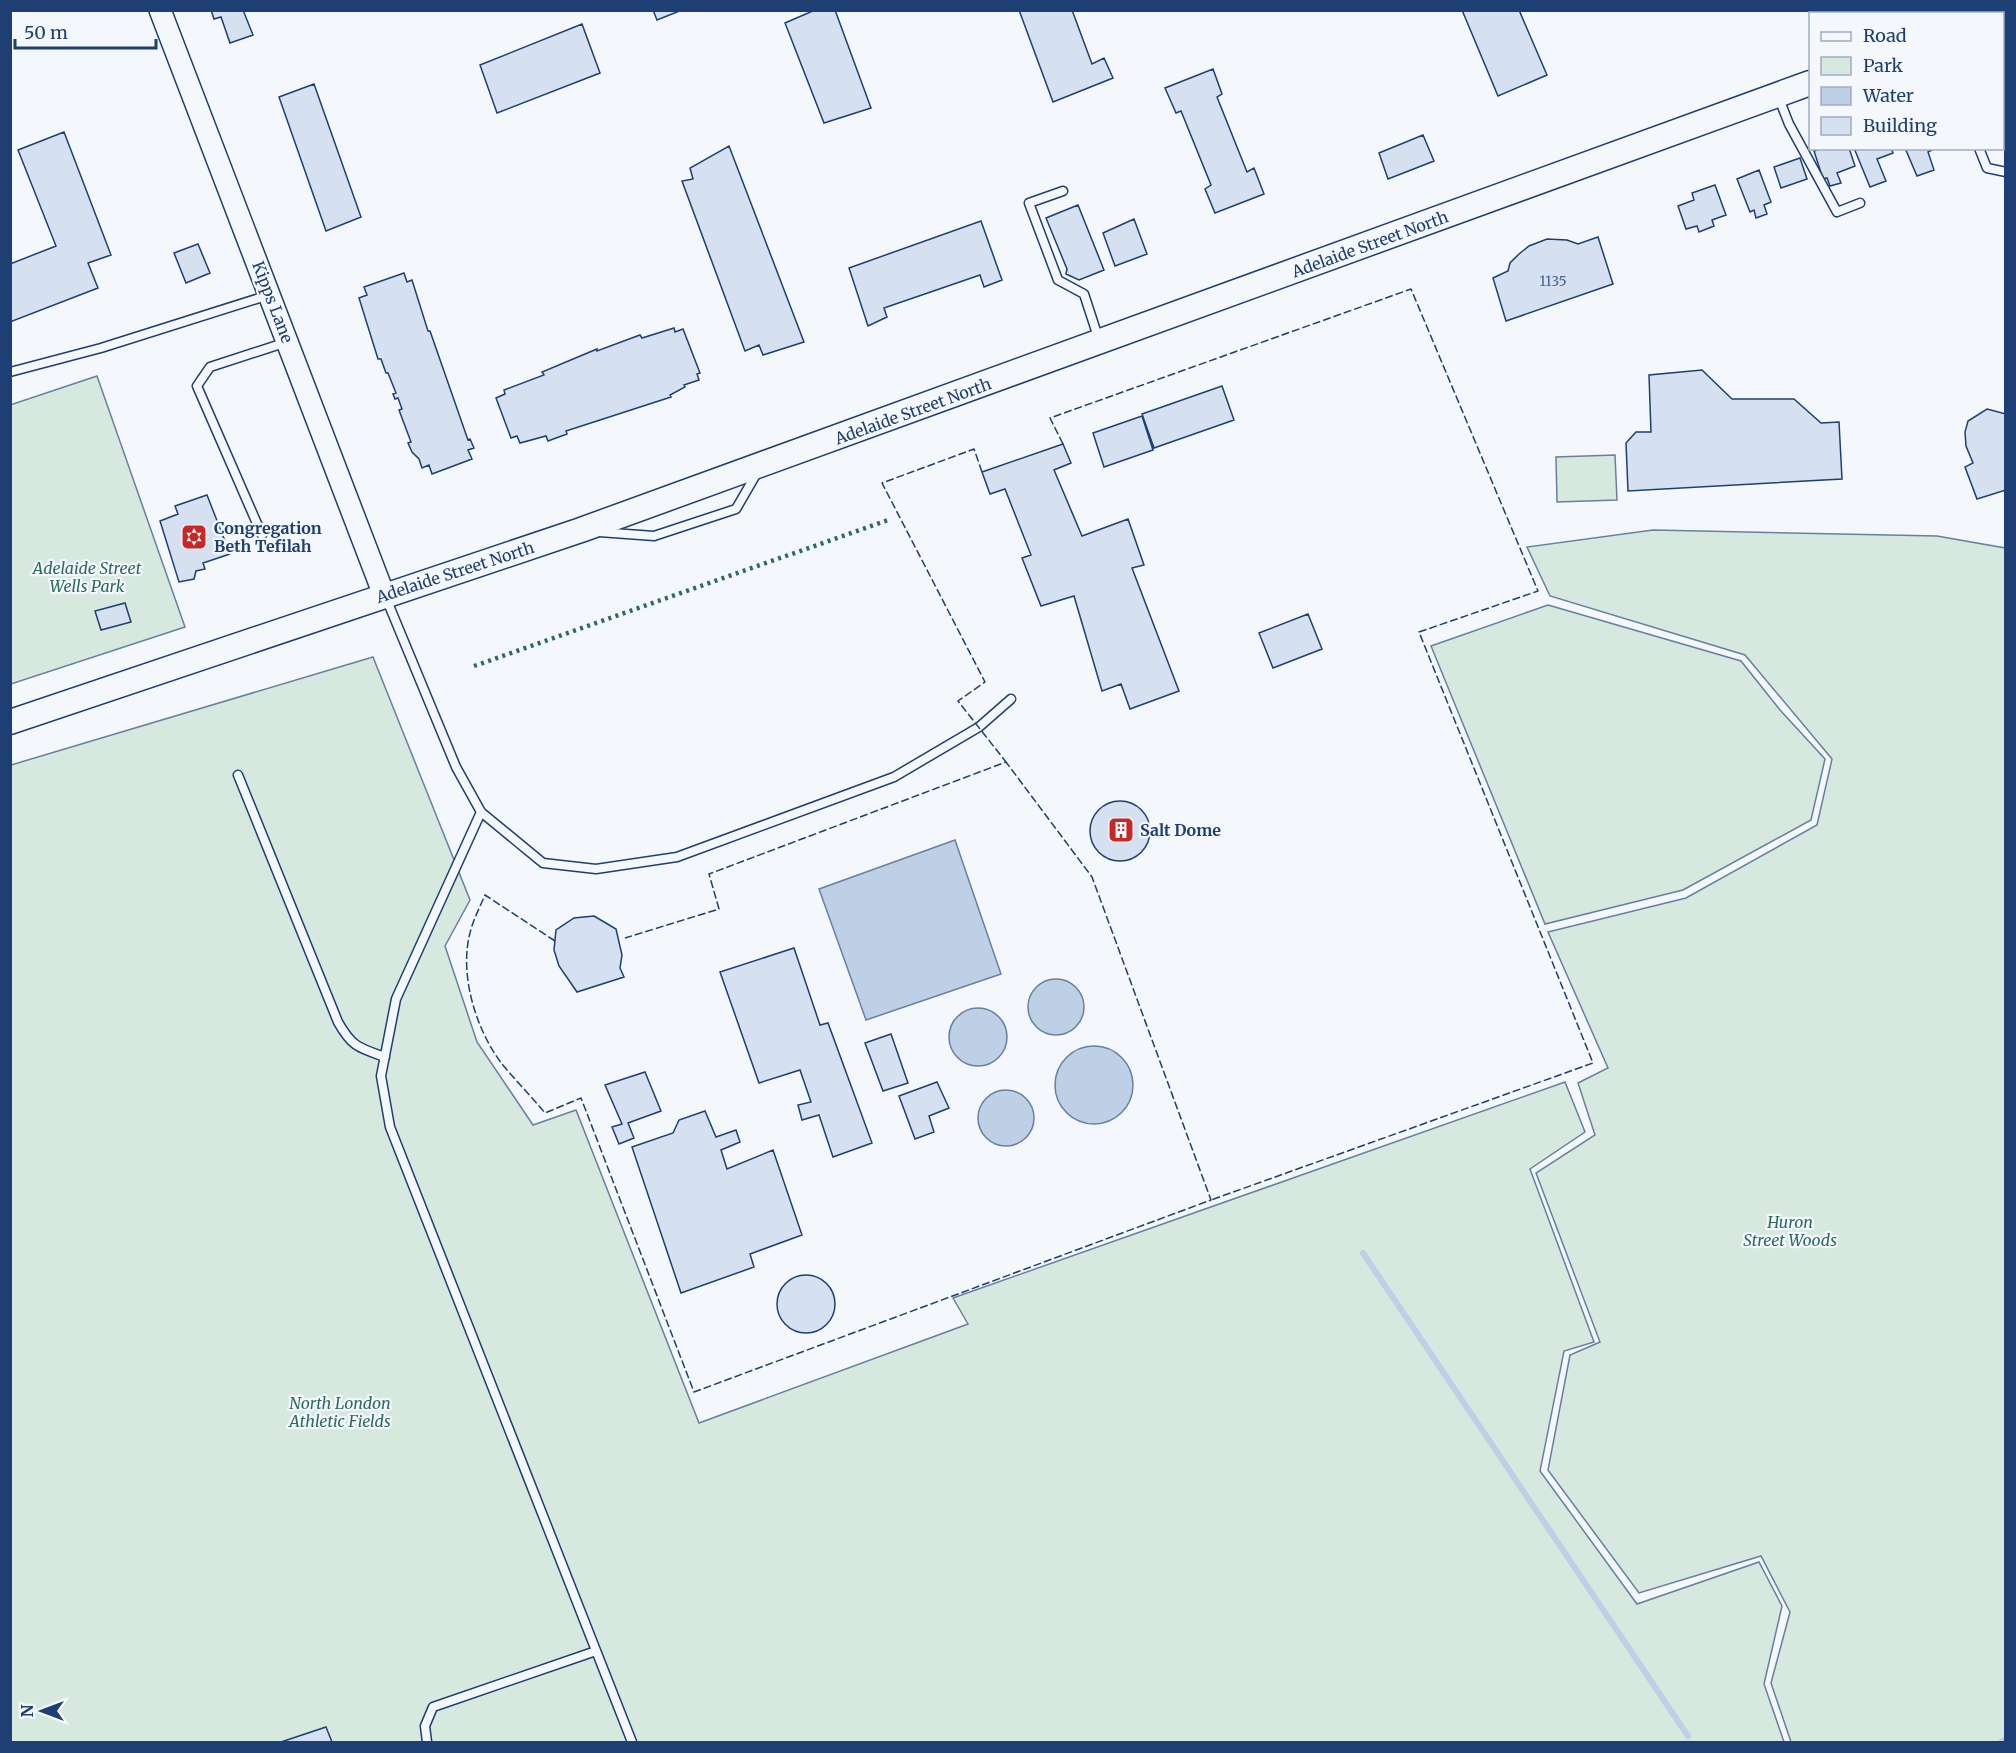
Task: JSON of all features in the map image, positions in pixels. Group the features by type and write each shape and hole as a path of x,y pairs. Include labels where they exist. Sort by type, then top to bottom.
{"main road":[{"name":"Adelaide Street North","path":"10,722 581,530 1809,83"}],"street":[{"name":"Kipps Lane","path":"160,10 384,595"}],"lane":[{"path":"1778,96 1789,124 1837,212 1860,203"},
{"path":"1980,150 1987,168 2006,172"},
{"path":"1063,191 1029,203 1058,280 1084,294 1100,343"},
{"path":"10,372 101,348 270,295"},
{"path":"262,535 197,386 210,367 288,342"},
{"path":"581,530 654,536 736,509 761,466"},
{"path":"384,595 456,767 481,812 543,862 596,869 677,857 894,777 979,728 1011,699"},
{"path":"238,775 338,1022 349,1041 359,1048 385,1057"},
{"path":"481,812 396,999 381,1077 390,1127 632,1743"},
{"path":"427,1743 425,1726 433,1707 596,1651"}],"green space":[{"name":"Adelaide Street Wells Park","path":"97,376 185,627 11,684 10,405"},
{"path":"1615,455 1617,500 1557,502 1556,457"},
{"name":"Huron Street Woods","path":"1653,530 1937,536 2005,548 2005,1742 1791,1742 1771,1683 1790,1612 1761,1556 1639,1593 1548,1470 1570,1355 1600,1342 1536,1173 1595,1135 1578,1083 1608,1068 1548,932 1686,898 1817,825 1832,759 1745,655 1550,596 1527,547"},
{"path":"1548,605 1741,661 1780,710 1825,759 1811,820 1683,890 1545,924 1431,646"},
{"name":"North London Athletic Fields","path":"373,657 470,900 445,946 477,1042 533,1125 576,1110 699,1423 968,1324 953,1298 1565,1082 1585,1132 1530,1169 1594,1342 1564,1351 1540,1471 1637,1604 1759,1562 1782,1606 1764,1684 1784,1742 11,1742 11,765"}],"water":[{"path":"955,840 1001,974 866,1020 819,889"},
{"path":"1050,979 1062,979 1076,987 1084,1001 1082,1018 1076,1027 1062,1035 1050,1035 1033,1023 1028,1013 1028,1001 1040,984"},
{"path":"978,1008 994,1013 1002,1021 1007,1037 1002,1053 994,1061 978,1066 962,1061 954,1053 949,1037 954,1021 962,1013"},
{"path":"1086,1046 1102,1046 1116,1052 1127,1063 1133,1077 1133,1093 1127,1107 1116,1118 1102,1124 1086,1124 1072,1118 1061,1107 1055,1093 1055,1077 1061,1063 1072,1052"},
{"path":"1006,1090 1017,1092 1026,1098 1032,1107 1034,1118 1032,1129 1026,1138 1017,1144 1006,1146 995,1144 986,1138 980,1129 978,1118 980,1107 986,1098 995,1092"}],"building":[{"path":"211,10 243,10 253,35 230,43 221,17 214,19"},
{"path":"653,10 682,10 657,20"},
{"path":"815,10 835,10 871,108 824,123 785,23"},
{"path":"1019,10 1072,10 1092,64 1104,58 1113,78 1053,102"},
{"path":"1462,10 1519,10 1547,75 1498,96"},
{"path":"582,24 600,73 497,113 480,65"},
{"path":"1213,69 1222,94 1217,97 1247,172 1254,168 1264,194 1215,213 1205,189 1211,185 1181,111 1176,113 1165,88"},
{"path":"314,84 361,217 326,231 279,97"},
{"path":"64,132 111,255 88,263 98,288 10,322 10,264 56,246 18,150"},
{"path":"1423,135 1434,161 1388,179 1379,153"},
{"path":"729,146 804,342 763,355 759,345 745,351 682,181 693,179 690,168"},
{"path":"1850,150 1855,166 1837,173 1841,183 1830,186 1827,178 1823,179 1814,151"},
{"path":"1855,150 1892,150 1893,153 1877,159 1886,181 1870,187"},
{"path":"1906,150 1932,150 1928,152 1934,170 1917,176"},
{"path":"1800,158 1807,179 1781,188 1774,167"},
{"path":"1759,170 1771,202 1764,205 1767,214 1756,218 1754,210 1750,212 1737,179"},
{"path":"1715,185 1726,215 1712,220 1714,226 1699,232 1697,226 1686,229 1678,206 1694,200 1692,193"},
{"path":"1078,205 1104,270 1079,280 1066,274 1067,269 1046,218"},
{"path":"1134,219 1147,254 1115,266 1103,233"},
{"path":"981,221 1002,280 984,287 980,275 884,308 887,317 868,326 849,268"},
{"path":"1598,237 1613,284 1506,321 1493,278 1508,271 1510,263 1519,254 1529,246 1547,239 1567,240 1578,244"},
{"path":"198,244 210,273 186,283 174,253"},
{"path":"404,273 407,282 412,280 468,440 470,439 474,448 468,450 472,459 432,474 429,465 422,468 408,443 411,442 399,410 402,409 398,398 395,399 393,394 396,393 388,373 381,359 378,359 359,298 367,295 364,287"},
{"path":"674,328 675,332 683,329 700,373 697,374 699,380 684,385 685,387 670,395 671,397 566,431 567,434 548,441 546,436 520,443 517,436 511,438 496,398 505,394 504,390 544,375 542,372 597,349 597,351 640,335 642,338"},
{"path":"1702,370 1732,399 1794,399 1821,423 1839,422 1842,479 1628,491 1626,443 1636,432 1651,432 1649,375"},
{"path":"1222,386 1234,420 1154,448 1142,414"},
{"path":"1987,409 2006,414 2006,490 1977,499 1965,467 1973,463 1966,446 1965,432 1968,421"},
{"path":"1142,416 1153,450 1104,467 1093,433"},
{"path":"1063,444 1071,463 1054,470 1082,536 1128,519 1144,565 1132,568 1179,691 1130,709 1121,684 1102,691 1074,596 1041,606 1022,558 1031,555 1005,489 990,494 982,472"},
{"name":"Congregation Beth Tefilah","path":"207,495 230,554 203,563 205,569 196,571 194,579 179,582 160,521 178,514 175,506"},
{"path":"125,603 131,622 101,630 95,611"},
{"path":"1308,614 1322,649 1273,668 1259,633"},
{"name":"Salt Dome","path":"1114,801 1126,801 1142,809 1148,819 1150,831 1148,843 1142,853 1126,861 1114,861 1098,853 1090,837 1090,825 1098,809"},
{"path":"594,916 616,929 622,955 620,968 624,977 577,992 559,966 554,950 556,930 574,918"},
{"path":"794,948 820,1025 828,1023 872,1143 833,1157 819,1115 802,1120 798,1105 811,1102 800,1070 759,1083 720,972"},
{"path":"891,1034 908,1083 883,1091 865,1043"},
{"path":"645,1072 661,1111 628,1123 634,1138 619,1144 612,1127 622,1124 605,1085"},
{"path":"937,1082 949,1108 929,1116 934,1132 915,1139 899,1096"},
{"path":"705,1111 716,1137 736,1130 740,1142 721,1150 727,1169 773,1150 802,1235 750,1254 754,1267 681,1293 632,1147 673,1133 679,1120"},
{"path":"800,1275 812,1275 827,1283 835,1298 835,1310 827,1325 812,1333 800,1333 785,1325 777,1310 777,1298 785,1283"},
{"path":"326,1727 332,1742 281,1742"}],"waterway":[{"path":"1363,1253 1688,1736"},
{"path":"2001,1742 2006,1739"}],"hedge":[{"path":"474,666 888,520"}],"fence":[{"path":"1063,444 1050,418 1411,289 1538,591 1419,632 1593,1063 1211,1200"},
{"path":"982,472 974,449 882,483 985,682 958,701 1006,762"},
{"path":"555,941 485,895 471,928 467,949 468,984 472,1002 484,1035 502,1064 545,1113 581,1098 694,1392 1211,1200 1092,877 1006,762 709,874 719,909 625,938"}],"place":[{"name":"Congregation Beth Tefilah","path":"194,537"},
{"name":"Salt Dome","path":"1121,830"}]}
